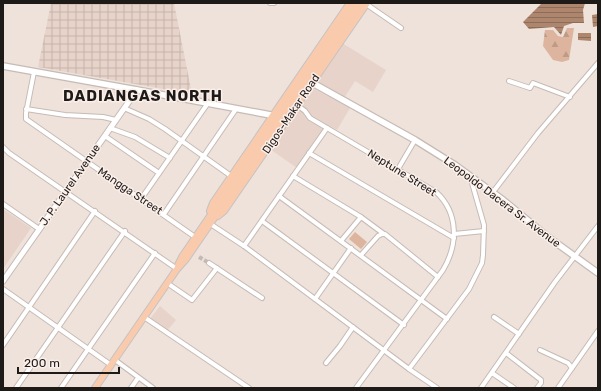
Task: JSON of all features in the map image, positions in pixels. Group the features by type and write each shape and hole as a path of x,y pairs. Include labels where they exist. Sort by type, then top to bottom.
{"main road":[{"name":"Digos-Makar Road","path":"209,221 213,203 350,3"},
{"name":"Digos-Makar Road","path":"95,388 167,283 186,259 209,221 356,3"},
{"name":"Digos-Makar Road","path":"209,221 224,211 288,119 365,3"},
{"name":"Digos-Makar Road","path":"177,269 182,257 195,237 209,221 365,3"},
{"path":"3,66 288,119"},
{"name":"Leopoldo Dacera Sr. Avenue","path":"300,77 415,140 470,175 574,256 598,271"}],"street":[{"path":"365,3 401,28"},
{"path":"493,192 538,133 598,64"},
{"path":"34,72 26,109 65,115 103,117 116,120"},
{"path":"509,81 530,88 533,83 570,97"},
{"name":"J. P. Laurel Avenue","path":"3,281 137,90"},
{"path":"142,199 208,104"},
{"name":"Neptune Street","path":"297,105 305,111 308,117 398,169 439,195 449,212 453,225 454,236 450,256 438,277 356,388"},
{"path":"124,108 149,119 231,176"},
{"name":"Mangga Street","path":"26,109 26,119 195,237"},
{"path":"164,214 236,109"},
{"path":"110,128 135,137 170,158"},
{"path":"244,246 327,128"},
{"path":"105,136 159,173"},
{"path":"398,169 415,140"},
{"path":"3,147 125,231 177,269"},
{"path":"309,153 454,236 484,231"},
{"path":"409,369 469,289 476,276 483,255 484,231 481,214 470,175"},
{"path":"293,176 361,216 438,277"},
{"path":"279,196 447,319"},
{"path":"3,204 39,229"},
{"path":"3,345 30,308 94,211"},
{"path":"341,241 361,216"},
{"path":"209,221 409,369 437,388"},
{"path":"262,221 404,325"},
{"path":"481,388 574,256 598,226"},
{"path":"16,388 125,231"},
{"path":"361,255 380,234 384,234"},
{"path":"315,299 351,248"},
{"path":"61,388 155,253"},
{"path":"209,263 262,298"},
{"path":"167,283 192,300 217,268"},
{"path":"3,289 88,348 153,388"},
{"path":"144,317 248,388"},
{"path":"494,317 519,334"},
{"path":"326,363 353,327"},
{"path":"558,388 598,331"},
{"path":"540,350 568,363 572,368"},
{"path":"506,353 541,380 541,383 537,388"},
{"path":"492,373 514,388"},
{"path":"130,388 138,378"}],"shaded area":[{"path":"51,3 174,3 192,94 38,67"},
{"path":"542,3 585,3 583,10 584,23 573,23 564,26 561,35 554,27 529,29 523,22"},
{"path":"598,14 598,26 593,27 592,15"},
{"path":"578,33 591,33 591,41 578,40"},
{"path":"342,43 386,70 373,92 355,81 344,98 315,82"},
{"path":"312,88 350,108 337,130 327,125 297,168 270,149"},
{"path":"3,209 31,228 3,269"},
{"path":"160,306 176,320 166,332 149,320"}],"green space":[{"path":"567,28 574,28 569,60 562,62 553,60 543,46 545,30 553,30 558,36 563,37"},
{"path":"355,232 367,242 361,249 349,239"}],"tunnel":[{"path":"199,257 209,263"}],"district":[{"name":"DADIANGAS NORTH","path":"143,96"}]}
